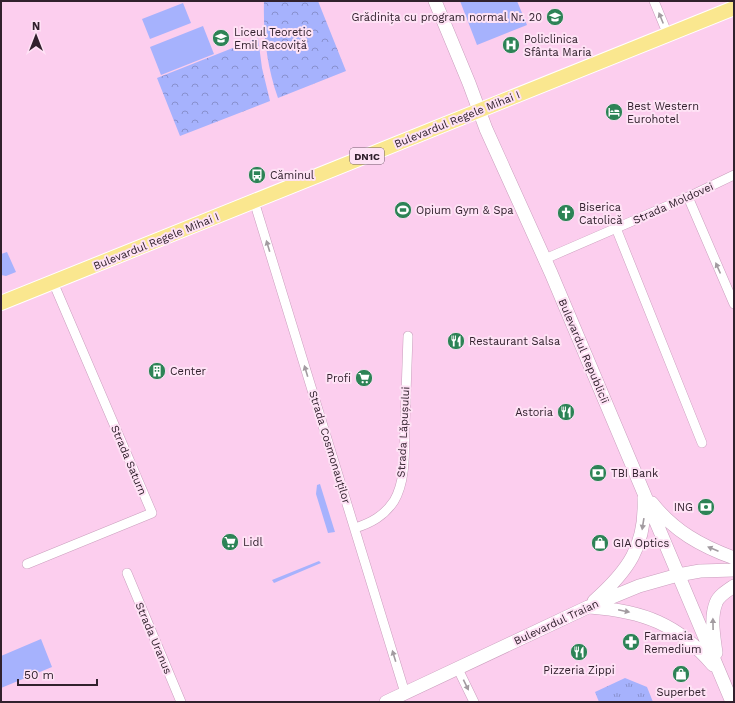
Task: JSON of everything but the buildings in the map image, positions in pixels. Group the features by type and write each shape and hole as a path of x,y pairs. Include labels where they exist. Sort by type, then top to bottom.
{"main road":[{"name":"Bulevardul Regele Mihai I","path":"1,303 734,8"}],"street":[{"name":"Bulevardul Republicii","path":"435,1 479,110 545,259 732,702"},
{"path":"654,1 664,36"},
{"name":"Strada Moldovei","path":"545,259 688,197 734,175"},
{"path":"688,197 734,304"},
{"name":"Strada Cosmonauților","path":"254,201 405,693"},
{"path":"616,228 702,443"},
{"name":"Strada Saturn","path":"27,564 152,513 53,282"},
{"name":"Strada Lăpușului","path":"354,528 374,520 382,514 395,500 399,488 403,468 408,336"},
{"path":"644,494 678,530 698,543 734,558"},
{"path":"588,607 614,583 635,554 643,524 645,509 644,494"},
{"name":"Bulevardul Traian","path":"386,702 588,607 639,586 678,575 700,571 734,570"},
{"name":"Strada Uranus","path":"126,573 181,702"},
{"path":"720,674 714,639 713,620 716,602 726,591 734,586"},
{"path":"588,607 623,611 659,622 676,631 691,643 720,674"},
{"path":"458,669 474,702"}],"green space":[{"path":"264,1 318,1 346,71 278,98 266,50"},
{"path":"460,1 517,1 527,25 477,45"},
{"path":"183,3 191,23 150,39 142,19"},
{"path":"203,26 214,54 161,75 150,47"},
{"path":"258,38 262,68 270,101 180,136 157,78"},
{"path":"7,252 16,272 6,276 1,275 1,254"},
{"path":"320,484 335,532 328,533 316,494 317,485"},
{"path":"319,561 321,563 274,583 272,580"},
{"path":"41,639 52,667 1,688 1,656"},
{"path":"625,678 647,687 653,702 599,702 595,692"}],"place":[{"name":"Grădinița cu program normal Nr. 20","path":"555,17"},
{"name":"Liceul Teoretic Emil Racoviță","path":"221,38"},
{"name":"Policlinica Sfânta Maria","path":"511,45"},
{"name":"Best Western Eurohotel","path":"614,112"},
{"name":"Căminul","path":"257,175"},
{"name":"Opium Gym & Spa","path":"403,210"},
{"name":"Biserica Catolică","path":"566,213"},
{"name":"Restaurant Salsa","path":"456,341"},
{"name":"Center","path":"157,371"},
{"name":"Profi","path":"364,378"},
{"name":"Astoria","path":"566,412"},
{"name":"TBI Bank","path":"598,473"},
{"name":"ING","path":"706,507"},
{"name":"Lidl","path":"230,542"},
{"name":"GIA Optics","path":"600,543"},
{"name":"Farmacia Remedium","path":"631,642"},
{"name":"Pizzeria Zippi","path":"579,652"},
{"name":"Superbet","path":"681,674"}]}
